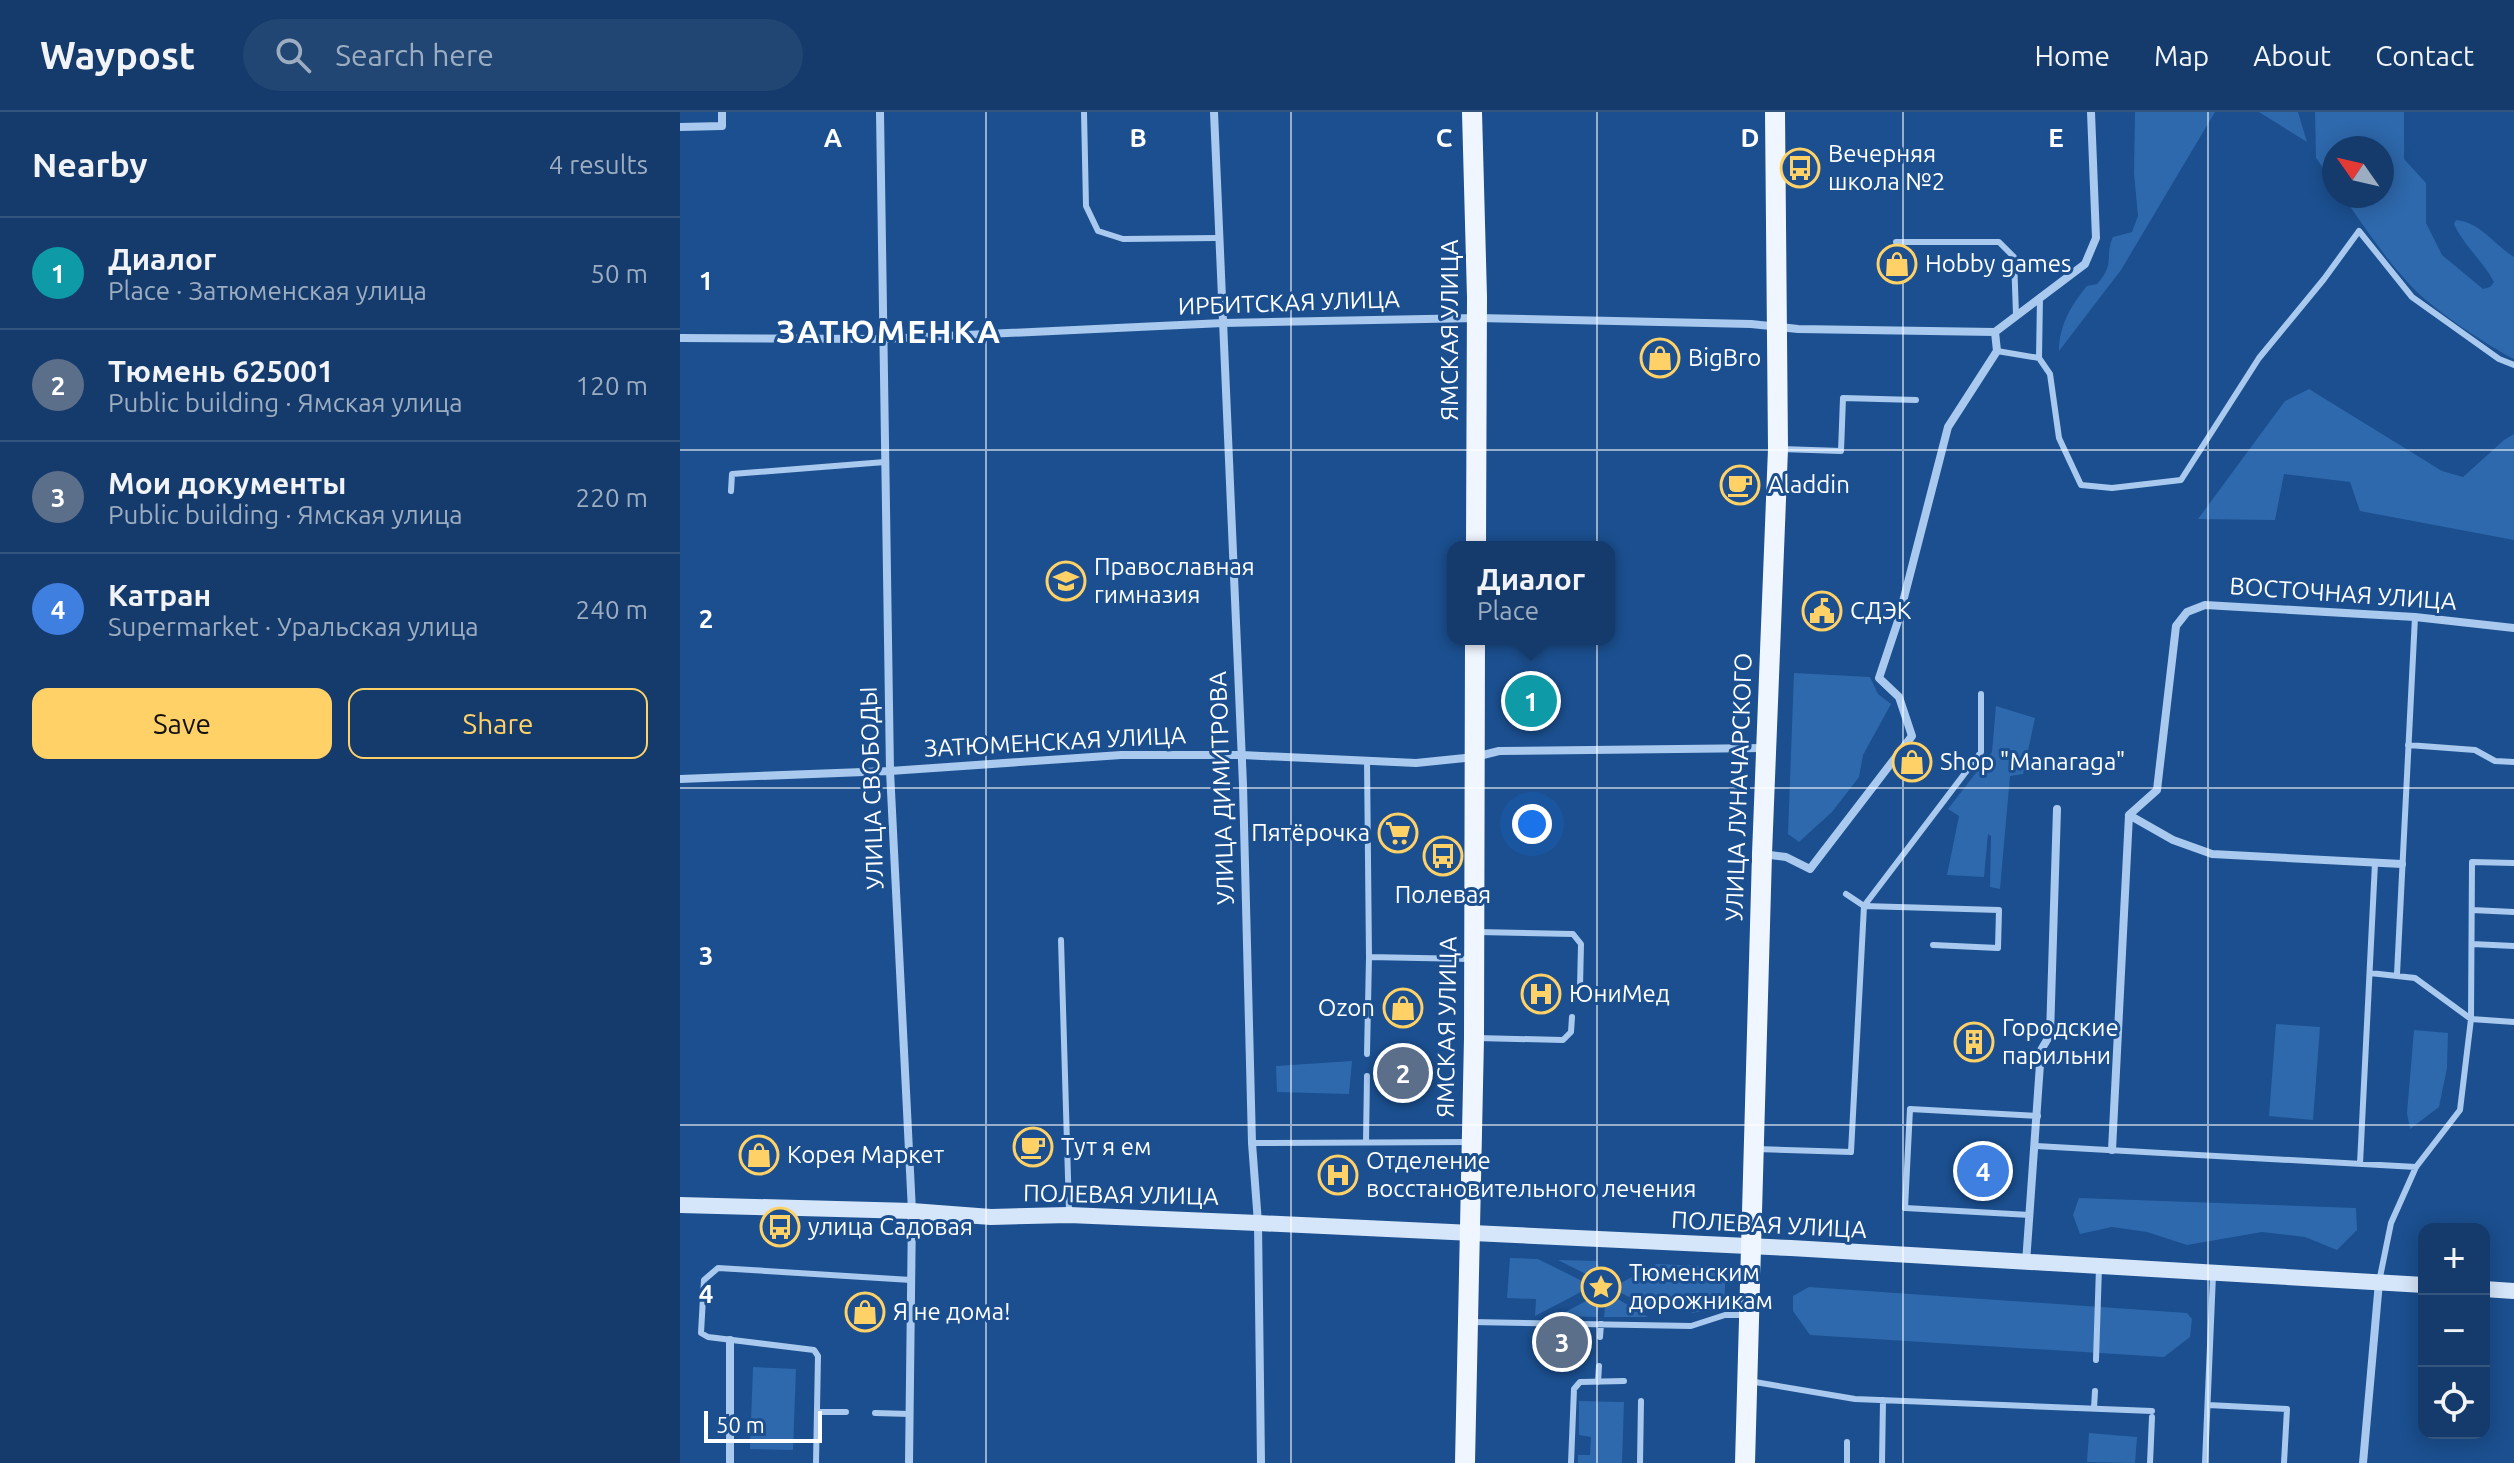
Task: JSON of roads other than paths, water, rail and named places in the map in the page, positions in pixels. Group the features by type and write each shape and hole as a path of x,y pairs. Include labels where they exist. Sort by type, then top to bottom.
{"main road":[{"name":"ЯМСКАЯ УЛИЦА","path":"1472,112 1477,318 1476,541"},
{"name":"УЛИЦА ЛУНАЧАРСКОГО","path":"1745,1463 1762,854 1778,449 1775,112"},
{"name":"ЯМСКАЯ УЛИЦА","path":"1465,1463 1474,1038 1475,645"}],"street":[{"path":"680,127 722,126 722,112"},
{"name":"УЛИЦА СВОБОДЫ","path":"880,112 890,771 912,1211 909,1463"},
{"name":"УЛИЦА ДИМИТРОВА","path":"1214,112 1217,238 1242,755 1252,1143 1258,1223 1261,1463"},
{"path":"1762,854 1786,857 1814,872 1912,736 1899,697 1879,678 1898,621 1948,427 1997,351 1995,332 2085,264 2096,238 2091,112"},
{"name":"ИРБИТСКАЯ УЛИЦА","path":"680,338 882,339 1223,323 1477,318 1995,332"},
{"name":"ВОСТОЧНАЯ УЛИЦА","path":"2129,815 2157,790 2176,626 2187,612 2205,605 2415,617 2514,628"},
{"name":"ЗАТЮМЕНСКАЯ УЛИЦА","path":"680,779 890,771 1121,755 1242,755 1416,763 1475,757 1499,751 1766,748"},
{"path":"2026,1263 2041,1050 2050,1035 2057,809"},
{"path":"2112,1150 2129,815 2173,840 2212,854 2402,864"},
{"name":"ПОЛЕВАЯ УЛИЦА","path":"680,1205 1258,1223 2418,1285"},
{"path":"2363,1463 2379,1282"},
{"path":"2490,1289 2514,1291"},
{"path":"730,1340 730,1463"}],"lane":[{"path":"1084,112 1086,206 1098,231 1123,239 1217,238"},
{"path":"2040,297 2039,358 2050,374 2059,438 2081,485 2112,488 2181,480 2259,358 2359,231 2412,297 2499,359 2514,365"},
{"path":"1896,242 1999,242 2014,257 2016,315"},
{"path":"1997,351 2039,358"},
{"path":"1778,449 1841,451 1843,398 1916,400"},
{"path":"731,491 732,474 885,462"},
{"path":"2397,974 2415,617"},
{"path":"1753,1149 1851,1152 1864,906 1981,752 1981,694"},
{"path":"2408,745 2475,750 2495,761 2514,762"},
{"path":"1367,760 1367,1054"},
{"path":"2379,1282 2391,1223 2416,1167 2460,1110 2471,1019 2472,862 2514,863"},
{"path":"2360,1164 2375,863"},
{"path":"1846,894 1864,906 1999,910 1998,948 1933,945"},
{"path":"2472,910 2514,912"},
{"path":"1475,932 1573,934 1581,944 1580,987"},
{"path":"1061,940 1069,1215"},
{"path":"2472,944 2514,946"},
{"path":"1369,957 1474,959"},
{"path":"2370,973 2415,978 2471,1019 2514,1022"},
{"path":"1474,1038 1563,1040 1571,1032 1572,1017"},
{"path":"1366,1142 1367,1076"},
{"path":"2030,1215 1905,1208 1910,1109 2038,1116"},
{"path":"1252,1143 1472,1142"},
{"path":"2036,1146 2416,1167"},
{"path":"2096,1360 2099,1267"},
{"path":"816,1463 818,1356 814,1350 708,1337 701,1333 704,1280 718,1268 911,1280"},
{"path":"2205,1463 2214,1273"},
{"path":"1467,1322 1691,1326 1725,1315 1749,1315"},
{"path":"1600,1337 1601,1324"},
{"path":"1598,1382 1599,1366"},
{"path":"1571,1463 1574,1389 1580,1382 1624,1381"},
{"path":"1747,1381 1855,1399 2094,1408 2152,1414 2150,1463"},
{"path":"2094,1408 2095,1391"},
{"path":"1882,1463 1883,1400"},
{"path":"1640,1463 1641,1401"},
{"path":"2208,1405 2287,1409 2284,1463"},
{"path":"817,1412 846,1412"},
{"path":"875,1413 910,1414"},
{"path":"1847,1442 1847,1463"}],"place":[{"name":"Вечерняя школа №2","path":"1800,168"},
{"name":"Hobby games","path":"1897,264"},
{"name":"BigBro","path":"1660,358"},
{"name":"Aladdin","path":"1740,485"},
{"name":"Православная гимназия","path":"1066,581"},
{"name":"СДЭК","path":"1822,611"},
{"name":"Диалог","path":"1531,701"},
{"name":"Shop \"Manaraga\"","path":"1912,762"},
{"name":"Пятёрочка","path":"1398,833"},
{"name":"Полевая","path":"1443,856"},
{"name":"ЮниМед","path":"1541,994"},
{"name":"Ozon","path":"1403,1008"},
{"name":"Городские парильни","path":"1974,1042"},
{"name":"Тюмень 625001","path":"1403,1073"},
{"name":"Тут я ем","path":"1033,1147"},
{"name":"Корея Маркет","path":"759,1155"},
{"name":"Катран","path":"1983,1171"},
{"name":"Отделение восстановительного лечения","path":"1338,1175"},
{"name":"улица Садовая","path":"780,1227"},
{"name":"Тюменским дорожникам","path":"1601,1287"},
{"name":"Я не дома!","path":"865,1312"},
{"name":"Мои документы","path":"1562,1342"}],"district":[{"name":"ЗАТЮМЕНКА","path":"889,332"}]}
